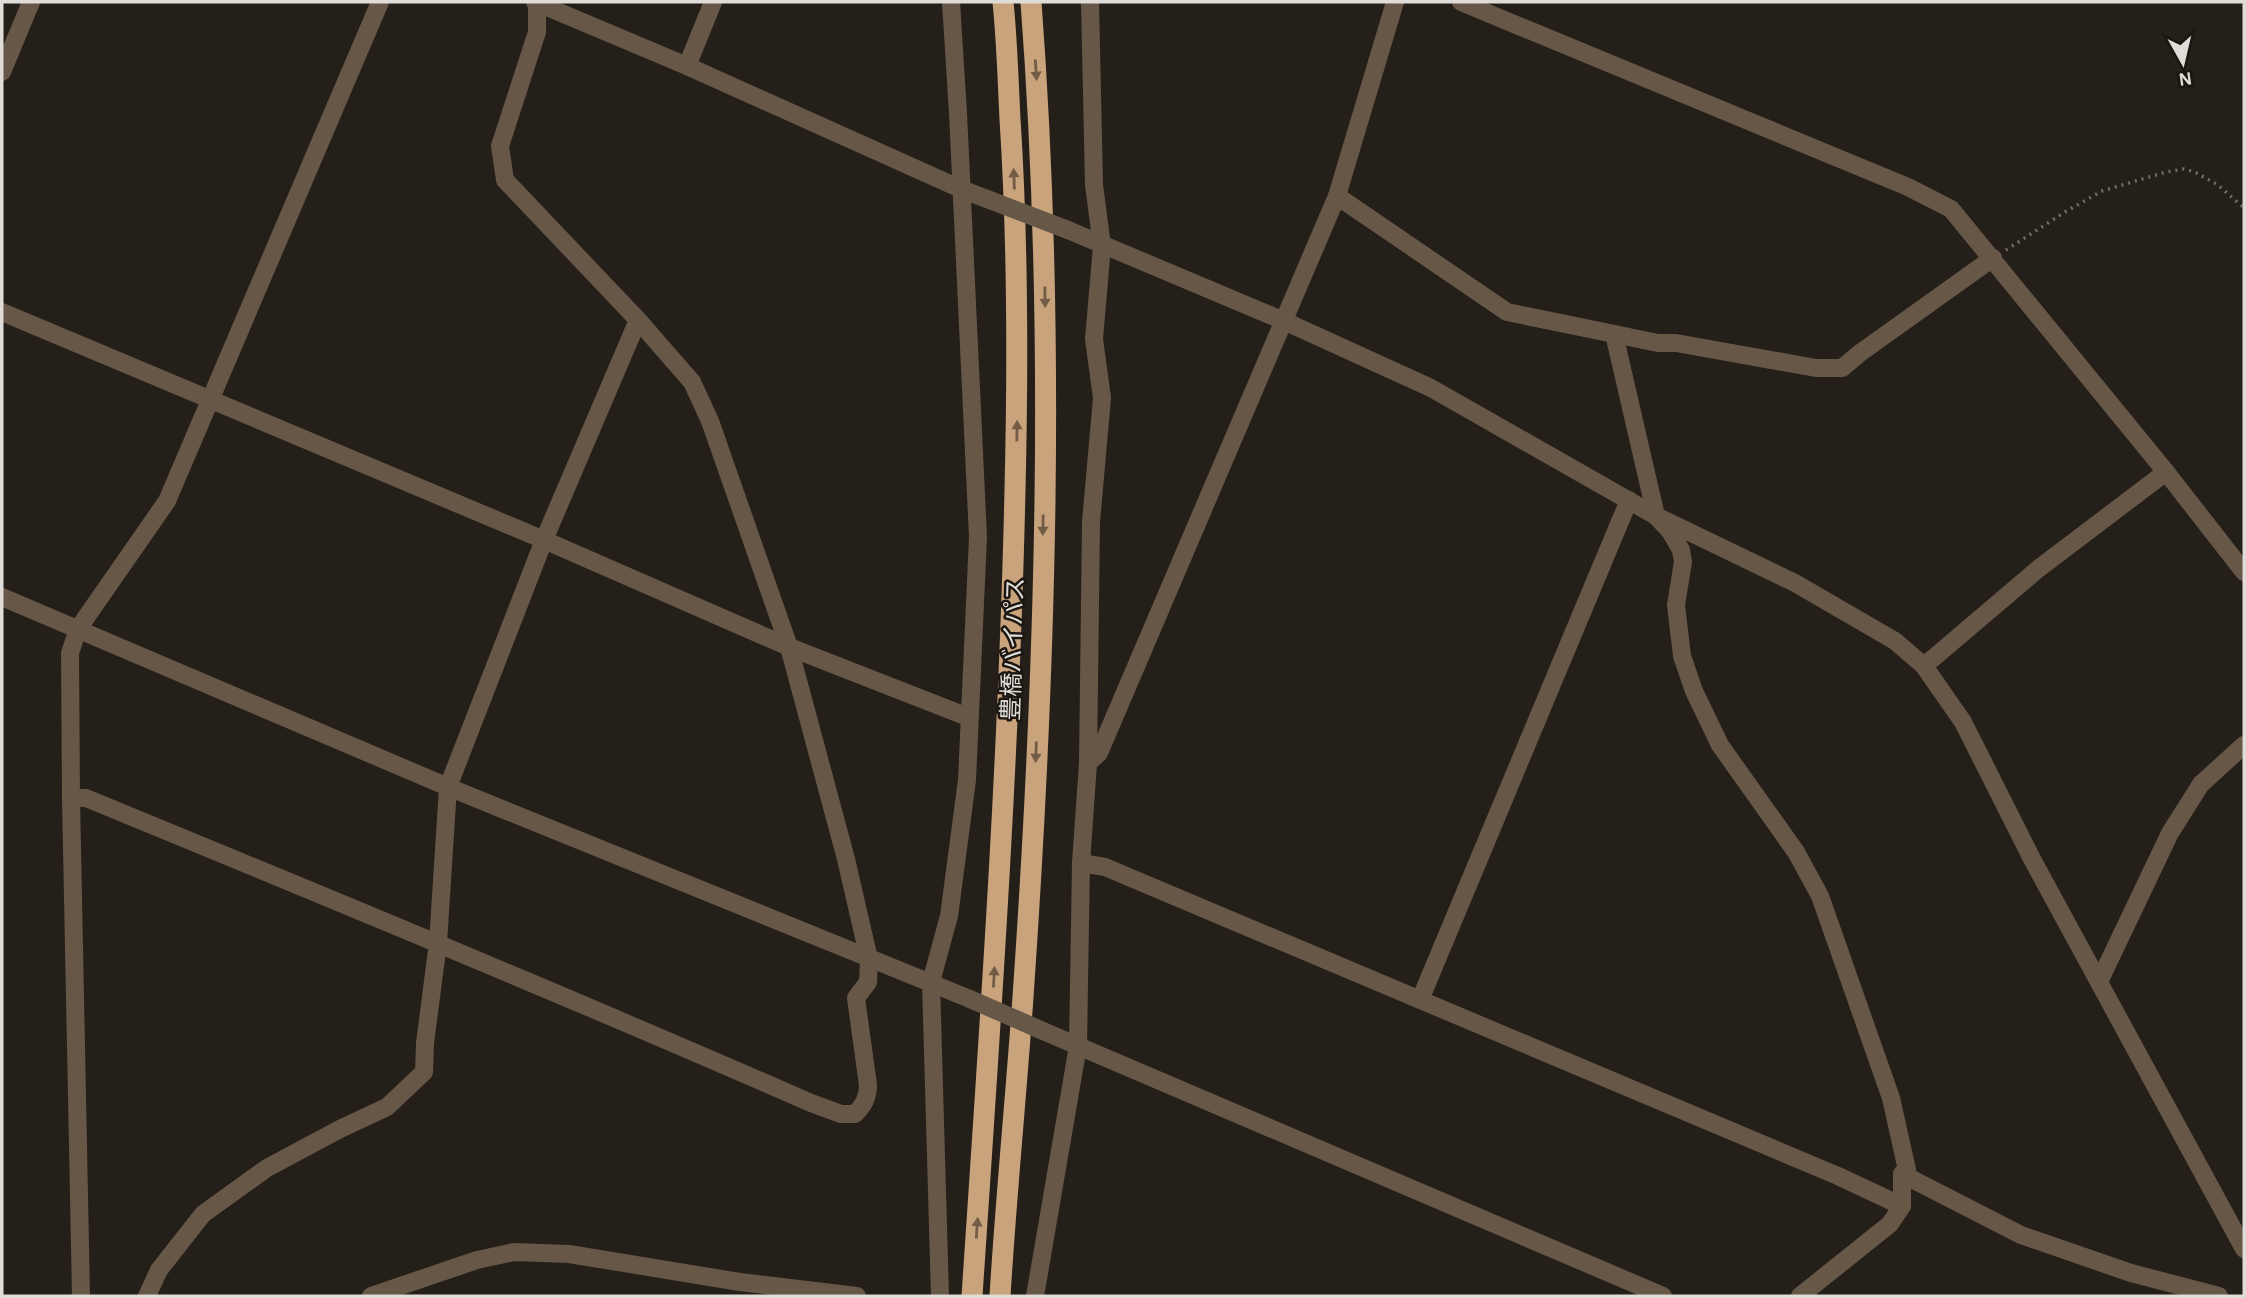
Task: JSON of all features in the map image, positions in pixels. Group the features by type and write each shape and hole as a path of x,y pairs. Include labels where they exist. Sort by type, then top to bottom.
{"highway":[{"name":"豊橋バイパス","path":"972,1296 1003,820 1013,589 1017,409 1016,292 1014,176 1003,2"},
{"name":"豊橋バイパス","path":"1000,1296 1023,997 1034,798 1046,416 1045,291 1031,2"}],"street":[{"path":"2,72 31,2"},
{"path":"81,1296 70,653 78,629 167,500 380,2"},
{"path":"71,798 86,798 438,943 811,1103 841,1114 855,1114 868,1095 856,998 867,982 869,959 846,859 789,647 710,421 692,382 638,320 505,180 500,146 537,32 536,2 687,66 961,189 1068,230 1284,321 1431,388 1656,516 1795,583 1895,641 1924,666 1963,722 2032,859 2244,1249"},
{"path":"687,66 713,2"},
{"path":"940,1296 931,982 949,916 967,780 978,537 951,2"},
{"path":"1035,1296 1078,1046 1081,863 1088,763 1091,522 1102,398 1094,339 1102,246 1094,185 1090,2"},
{"path":"1088,763 1099,752 1337,196 1395,2"},
{"path":"1461,2 1908,187 1951,209 2166,472 2244,572"},
{"path":"1337,196 1507,312 1614,334 1816,368 1842,369 1860,353 1993,258"},
{"path":"2,312 544,540 789,647 968,717"},
{"path":"147,1296 159,1270 203,1214 267,1168 387,1107 424,1072 425,1043 438,943 448,787 544,540 638,320"},
{"path":"1614,334 1656,516 1670,531 1681,550 1683,562 1676,605 1682,656 1694,691 1720,745 1796,852 1820,896 1891,1098 1907,1170 1902,1174"},
{"path":"1924,666 2038,569 2166,472"},
{"path":"1420,1000 1629,500"},
{"path":"2,597 448,787 931,982 1664,1296"},
{"path":"2099,982 2170,832 2200,784 2244,745"},
{"path":"1081,863 1105,867 1902,1206"},
{"path":"1800,1296 1890,1224 1902,1206 1902,1174"},
{"path":"1902,1174 2021,1235 2131,1273 2219,1296"},
{"path":"371,1296 477,1260 514,1252 569,1254 736,1289 857,1296"}],"path":[{"path":"1993,258 2102,191 2166,172 2184,169 2195,172 2218,186 2244,208"}]}
